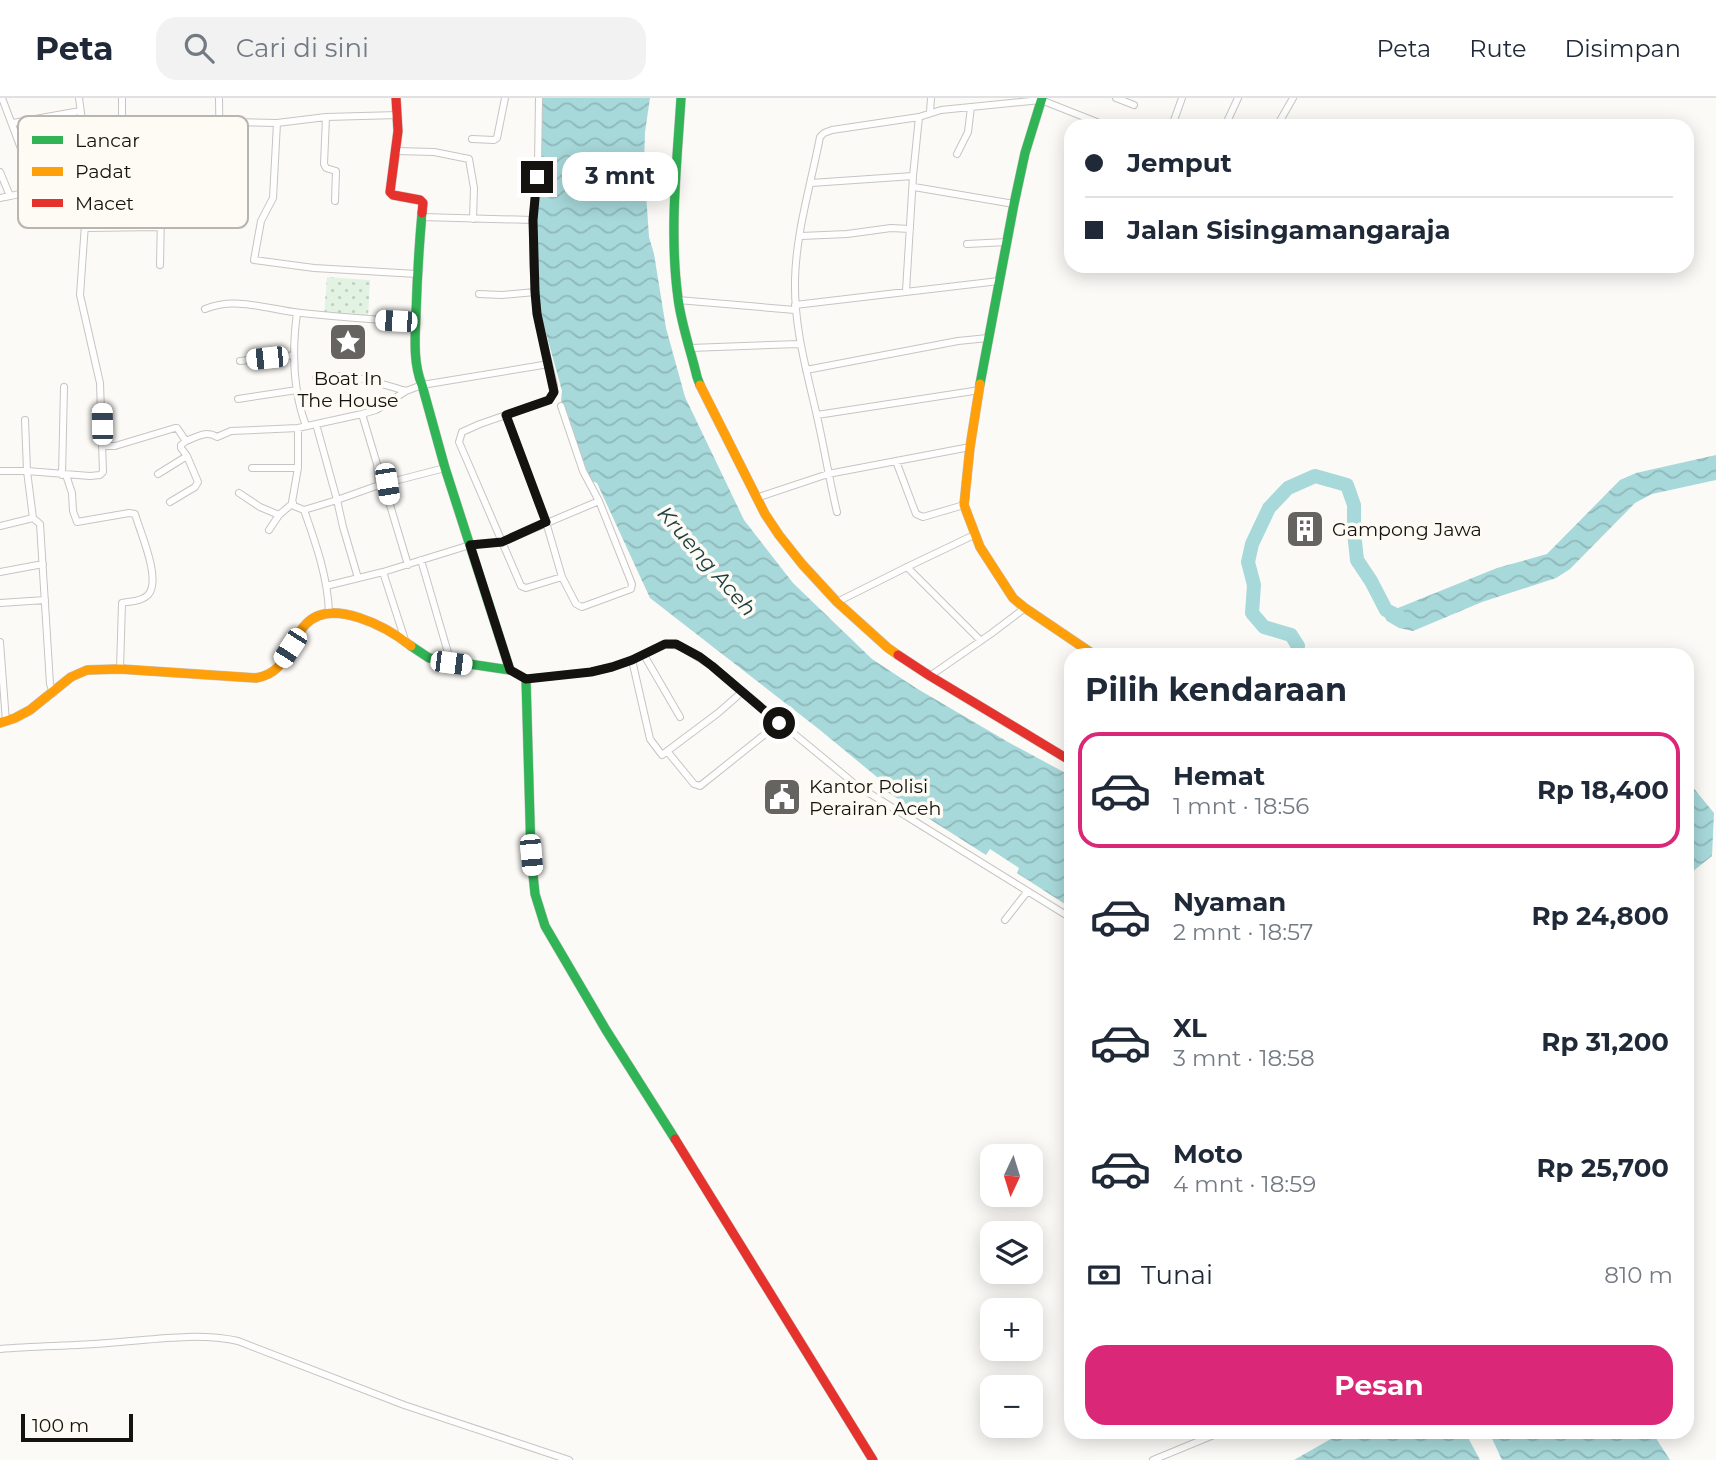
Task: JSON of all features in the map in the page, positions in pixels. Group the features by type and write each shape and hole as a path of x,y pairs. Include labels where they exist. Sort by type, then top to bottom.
{"street":[{"path":"2,98 18,137"},
{"path":"79,98 81,116"},
{"path":"122,98 122,116"},
{"path":"218,116 219,98"},
{"path":"396,98 396,151 390,192 422,201 417,274 416,373 422,384 445,468 510,670"},
{"path":"472,139 497,138 505,98"},
{"path":"539,98 538,163 533,220 535,292 537,314 554,392 549,400 462,432 459,442 523,588 562,577"},
{"path":"681,98 675,191 678,300 697,377 756,498 802,564 837,602 888,648 1064,757"},
{"path":"930,112 931,98"},
{"path":"1116,98 1134,105"},
{"path":"1174,119 1182,98"},
{"path":"1228,119 1238,98"},
{"path":"1281,119 1293,98"},
{"path":"1042,99 1025,153 988,338 970,447 964,505 984,556 1009,593 1025,608 1084,648"},
{"path":"837,512 799,344 795,308 795,278 801,236 820,137 832,130 919,117 930,112 1042,99 1090,119"},
{"path":"957,154 968,132 971,107"},
{"path":"48,116 80,111"},
{"path":"248,122 277,123 326,117 398,115"},
{"path":"326,117 324,164 326,168 336,171 335,201"},
{"path":"906,291 919,117"},
{"path":"13,123 18,122"},
{"path":"277,123 273,198 261,221 254,261 314,268 417,274"},
{"path":"396,151 434,152 469,159 474,188 473,219"},
{"path":"0,172 10,196"},
{"path":"811,183 913,176"},
{"path":"914,187 1014,204"},
{"path":"0,198 18,194"},
{"path":"422,217 533,220"},
{"path":"0,471 90,477 102,474 100,383 80,301 85,228"},
{"path":"160,228 160,265"},
{"path":"801,236 848,234 891,228 909,229"},
{"path":"967,244 1007,242"},
{"path":"678,300 795,308 906,291 999,281"},
{"path":"479,294 535,292"},
{"path":"205,310 215,305 235,304 355,319 416,322"},
{"path":"297,313 294,334 296,390 306,426"},
{"path":"806,370 958,341 988,338"},
{"path":"690,348 799,344"},
{"path":"240,360 294,355"},
{"path":"170,502 195,487 198,482 181,444 206,433 217,437 232,431 298,428 376,410 422,384 549,364"},
{"path":"316,378 332,375 357,377 406,391"},
{"path":"64,387 64,475 72,493 72,511 77,522 135,514 153,573 153,586 149,594 139,600 121,603 121,662"},
{"path":"238,399 296,390"},
{"path":"817,415 980,390"},
{"path":"506,415 546,522 562,577 578,607 582,607 632,587 599,501 583,471 561,406"},
{"path":"362,414 408,565"},
{"path":"24,420 33,518 40,524 51,688"},
{"path":"316,424 358,578"},
{"path":"102,446 115,446 175,428 186,442"},
{"path":"298,428 298,468 292,498 294,506 304,510 445,468"},
{"path":"756,498 828,474 970,447"},
{"path":"158,474 187,456"},
{"path":"896,461 916,514 923,517 964,505"},
{"path":"252,468 298,468"},
{"path":"239,493 260,507 279,515"},
{"path":"326,586 408,565 470,545 502,542 599,501"},
{"path":"269,530 279,515 293,503"},
{"path":"304,510 326,586 329,613"},
{"path":"0,526 33,518"},
{"path":"837,602 974,535"},
{"path":"421,560 451,663"},
{"path":"0,572 43,564"},
{"path":"907,566 980,640"},
{"path":"383,572 405,642"},
{"path":"0,603 45,600"},
{"path":"930,676 1025,608"},
{"path":"0,642 3,723 44,701 51,688 75,674 121,662 256,678 268,676 276,670 305,625 319,614 346,613 374,623 405,642 420,655 451,663 510,670 526,679 602,670 632,660 665,644 676,644 700,657 856,785 1064,914"},
{"path":"644,654 680,717"},
{"path":"632,660 650,739 662,755 743,692"},
{"path":"526,679 531,855 535,894 545,926 606,1030 873,1460"},
{"path":"667,751 694,784 701,786 779,723"},
{"path":"1005,920 1027,892"},
{"path":"0,1349 201,1336 225,1338 404,1405 569,1460"},
{"path":"1153,1460 1204,1439"}],"green space":[{"path":"327,277 370,280 368,318 324,315"}],"water":[{"name":"Krueng Aceh","path":"542,98 650,98 644,164 649,237 666,328 685,397 744,520 793,583 872,659 916,688 1064,772 1064,903 1017,873 1019,868 990,849 986,855 881,788 883,782 820,730 650,598 597,483 589,480 561,401 562,391 538,304 535,224"},
{"path":"1716,455 1716,480 1652,494 1635,503 1570,569 1556,578 1482,602 1413,631 1399,628 1387,621 1381,611 1398,608 1497,568 1547,554 1620,480 1636,473"},
{"path":"1694,789 1714,813 1712,856 1694,870"},
{"path":"1331,1439 1469,1439 1480,1460 1294,1460"},
{"path":"1492,1439 1656,1439 1670,1460 1502,1460"}],"waterway":[{"path":"1298,648 1291,635 1264,627 1252,613 1254,585 1248,562 1252,544 1269,508 1288,488 1315,476 1347,485 1354,505 1357,560 1386,610 1400,617"}],"traffic: fast":[{"path":"681,98 675,198 675,273 681,318 700,385"},
{"path":"980,384 1025,153 1042,98"},
{"path":"411,646 429,658 510,670 445,468 417,368 415,332 422,213"},
{"path":"526,679 531,855 535,894 545,926 606,1030 675,1139"}],"traffic: slow":[{"path":"980,384 964,505 980,547 1013,598 1084,648"},
{"path":"700,385 765,514 779,535 837,602 898,655"},
{"path":"0,723 30,710 71,677 87,670 120,669 256,678 267,675 281,664 306,624 317,616 330,613 344,614 374,624 411,646"}],"traffic: jam":[{"path":"396,98 398,131 390,192 393,195 420,200 423,203 422,213"},
{"path":"898,655 1064,757"},
{"path":"675,1139 873,1460"}],"place":[{"name":"Boat In The House","path":"348,342"},
{"name":"Gampong Jawa","path":"1305,529"},
{"name":"Kantor Polisi Perairan Aceh","path":"782,797"}],"route":[{"path":"537,177 533,220 535,292 537,314 554,392 549,400 506,415 546,522 502,542 470,545 510,670 526,679 591,672 632,660 665,644 676,644 712,666 779,723"}]}
